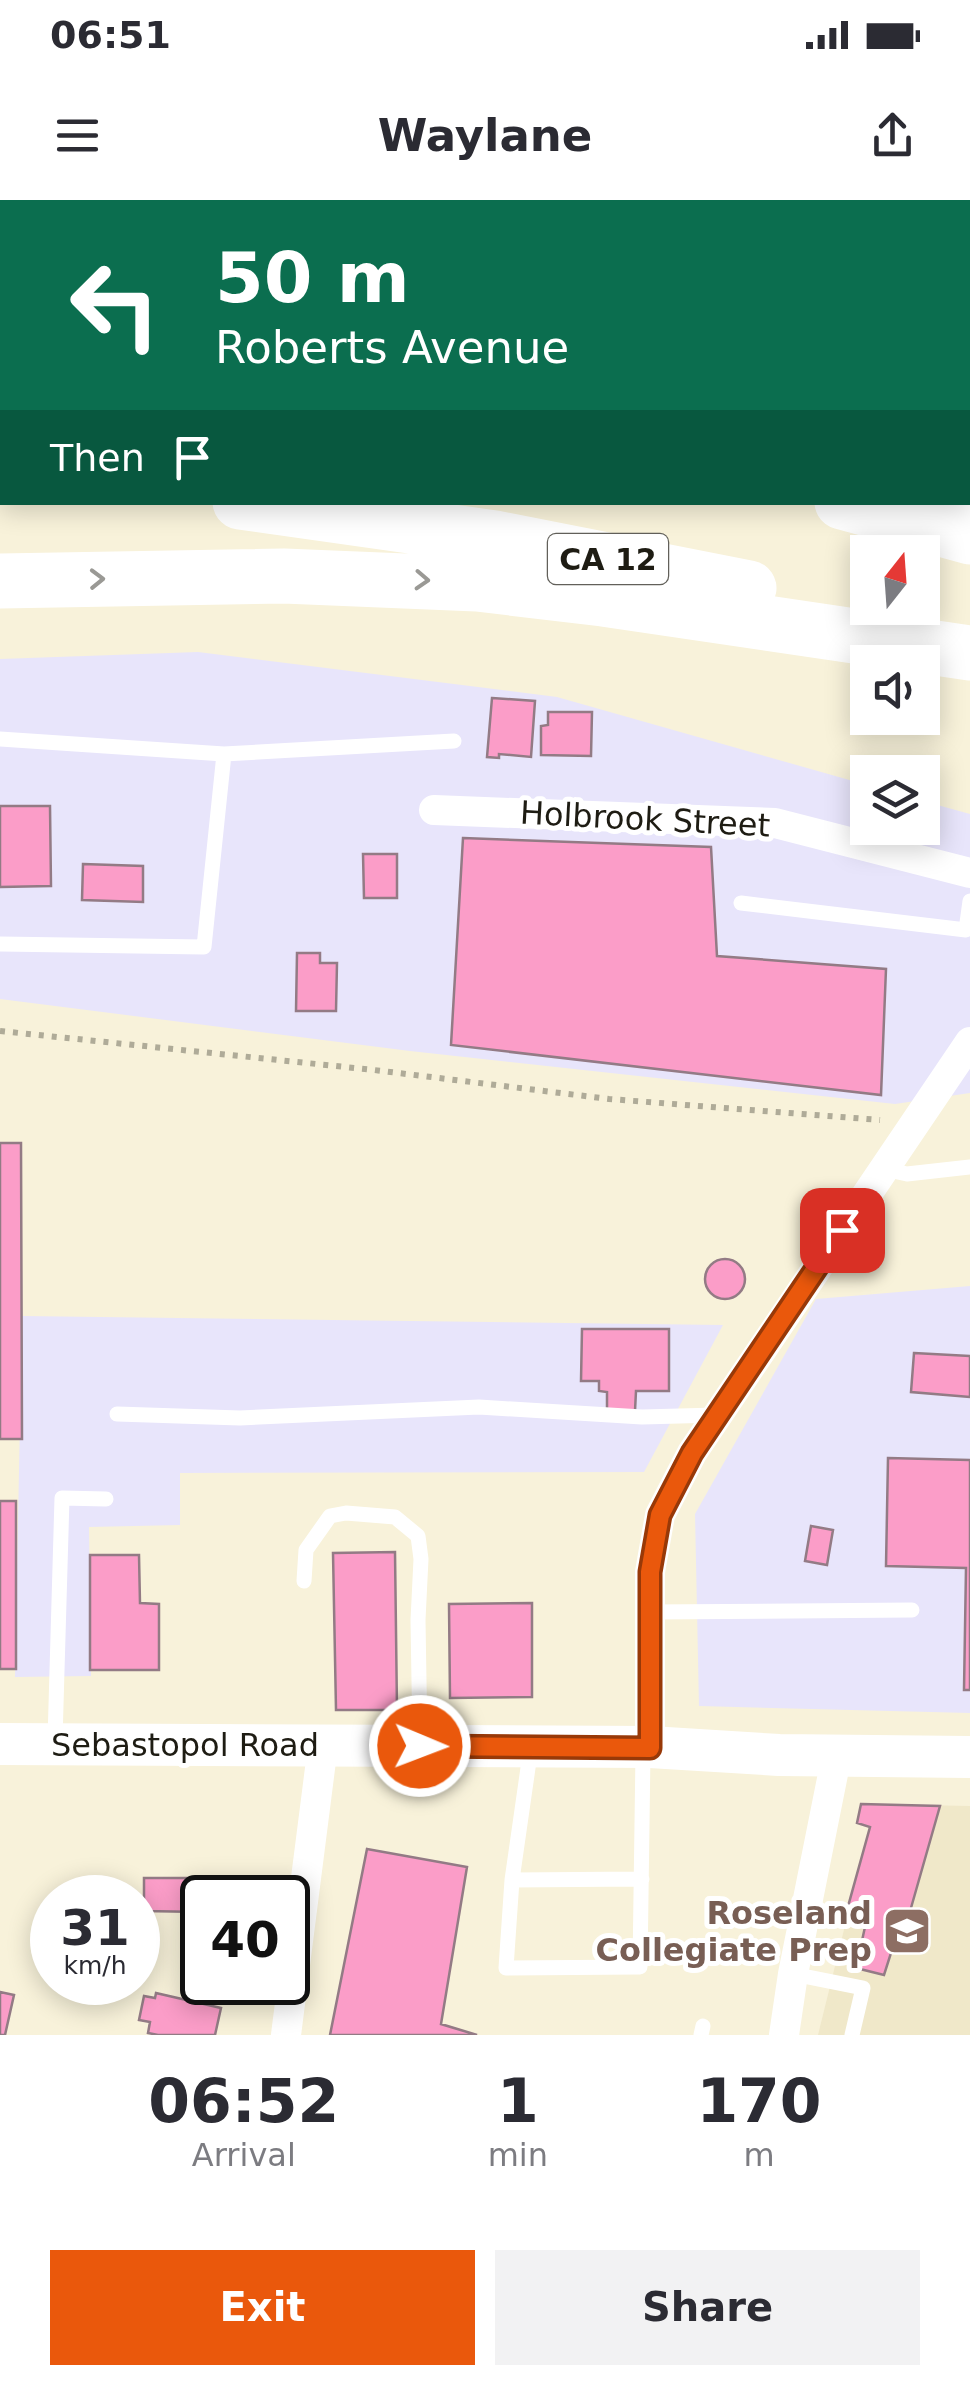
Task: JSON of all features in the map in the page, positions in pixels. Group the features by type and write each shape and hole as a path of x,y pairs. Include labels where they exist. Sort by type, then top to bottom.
{"highway":[{"name":"CA 12","path":"261,505 586,554 754,590 970,651"},
{"path":"853,505 970,537"},
{"path":"0,581 284,576 476,584 970,651"}],"street":[{"name":"Holbrook Street","path":"434,810 775,823 970,873"},
{"path":"647,1748 650,1572 660,1515 692,1453 970,1042"},
{"name":"Sebastopol Road","path":"0,1744 647,1748 779,1755 970,1757"},
{"path":"286,2035 323,1745"},
{"path":"784,2035 837,1754"}],"lane":[{"path":"0,739 224,754 454,741"},
{"path":"0,944 204,947 224,754"},
{"path":"741,903 966,930 970,900"},
{"path":"884,1169 908,1174 970,1168"},
{"path":"117,1414 240,1418 479,1407 642,1417 717,1415"},
{"path":"55,1744 62,1498 106,1499"},
{"path":"304,1581 306,1550 330,1516 346,1513 395,1518 418,1536 420,1746"},
{"path":"650,1612 912,1610"},
{"path":"530,1748 512,1880 506,1968 640,1967 647,1748"},
{"path":"512,1880 642,1878"},
{"path":"793,1974 863,1988 852,2035"}],"path":[{"path":"0,1031 609,1099 916,1122"}],"shaded area":[{"path":"198,652 557,697 850,780 850,845 940,845 940,806 970,814 970,1093 895,1104 410,1051 0,999 0,659"},
{"path":"970,1286 970,1713 699,1706 695,1514 816,1299"},
{"path":"22,1316 723,1325 644,1472 180,1473 180,1525 89,1527 91,1676 15,1677"},
{"name":"Roseland Collegiate Prep","path":"875,1804 970,1806 970,2035 818,2035"}],"building":[{"path":"492,698 535,701 531,757 487,757"},
{"path":"548,712 592,712 591,756 541,755 541,726 548,725"},
{"path":"0,806 50,806 51,886 0,887"},
{"path":"463,838 711,847 717,956 886,969 881,1095 451,1045"},
{"path":"363,854 397,854 397,898 364,898"},
{"path":"83,864 143,866 143,902 82,900"},
{"path":"297,953 320,953 320,963 337,963 336,1011 296,1011"},
{"path":"0,1143 21,1143 22,1439 0,1439"},
{"path":"725,1259 739,1265 745,1279 739,1293 725,1299 711,1293 705,1279 711,1265"},
{"path":"582,1329 669,1329 669,1391 636,1391 635,1411 607,1411 607,1392 599,1391 599,1381 581,1381"},
{"path":"914,1353 970,1356 970,1397 911,1392"},
{"path":"888,1458 970,1460 970,1690 964,1690 966,1568 886,1566"},
{"path":"0,1501 16,1501 16,1669 0,1669"},
{"path":"811,1526 833,1530 827,1565 805,1561"},
{"path":"395,1552 397,1710 336,1710 333,1553"},
{"path":"90,1555 139,1555 140,1603 159,1604 159,1670 90,1670"},
{"path":"532,1603 532,1697 450,1698 449,1604"},
{"path":"861,1804 940,1806 903,1936 897,1934 884,1975 856,1968 865,1927 844,1921 870,1827 857,1823"},
{"path":"367,1849 467,1867 441,2024 477,2035 330,2035"},
{"path":"160,1878 180,1878 180,1912 160,1911"},
{"path":"0,1992 14,1995 5,2035 0,2035"},
{"path":"160,1994 180,1999 180,2005 221,2008 215,2035 158,2035 148,2033 150,2022 139,2020 142,2005 160,2005"}],"place":[{"name":"Roseland Collegiate Prep","path":"907,1931"}],"route":[{"path":"420,1746 650,1748 650,1572 660,1515 692,1453 842,1230"}]}
